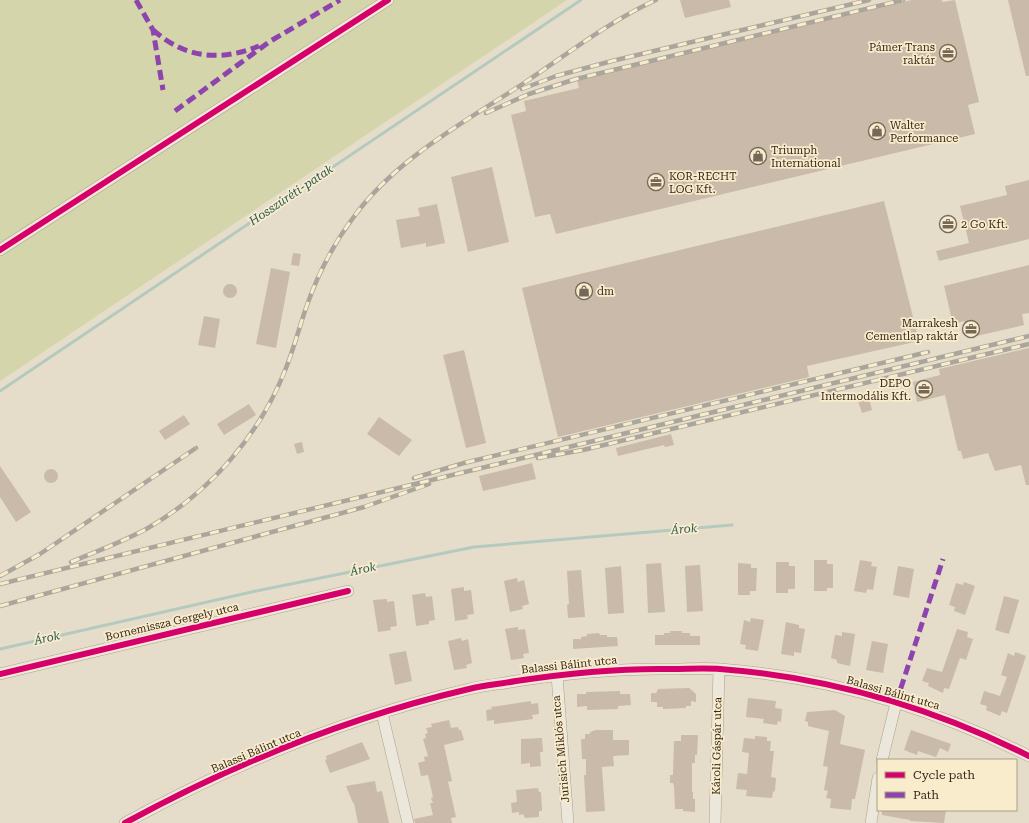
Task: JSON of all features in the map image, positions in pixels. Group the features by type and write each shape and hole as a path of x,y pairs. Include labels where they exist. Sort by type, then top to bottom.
{"street":[{"path":"0,250 388,0"},
{"name":"Bornemissza Gergely utca","path":"0,674 348,591"},
{"name":"Balassi Bálint utca","path":"125,823 172,797 276,751 382,712 471,689 556,675 634,668 719,669 800,679 896,703 938,716 990,737 1029,756"},
{"name":"Károli Gáspár utca","path":"715,823 719,669"},
{"name":"Jurisich Miklós utca","path":"556,675 568,823"},
{"path":"882,759 896,703"},
{"path":"382,712 408,823"},
{"path":"872,823 877,786"}],"green space":[{"path":"0,0 567,0 0,381"}],"building":[{"path":"680,0 729,0 731,7 685,18"},
{"path":"912,0 941,0 943,2 955,0 979,102 968,105 975,134 556,234 550,214 535,217 511,115 526,111 524,101 579,88 577,80"},
{"path":"1008,0 1029,0 1029,76 1026,76"},
{"path":"492,167 509,242 468,252 451,177"},
{"path":"1029,180 1029,239 939,261 936,251 969,243 960,206 1007,195 1005,186"},
{"path":"884,201 919,341 807,366 809,377 558,437 522,288"},
{"path":"437,204 445,243 426,247 426,243 401,248 396,220 420,216 418,208"},
{"path":"293,253 301,254 299,266 291,265"},
{"path":"1029,265 1029,313 1022,314 1024,325 968,338 964,321 953,324 944,286"},
{"path":"271,268 290,272 276,348 256,344"},
{"path":"227,284 233,284 237,288 237,294 233,298 227,298 223,294 223,288"},
{"path":"204,316 220,319 215,348 198,345"},
{"path":"1029,348 1029,485 1026,485 1021,465 995,471 988,453 963,459 961,451 958,451 945,395 917,402 913,382 940,375 939,369"},
{"path":"464,350 486,443 466,448 443,355"},
{"path":"868,395 872,410 862,413 857,398"},
{"path":"249,404 256,415 224,435 217,424"},
{"path":"184,415 190,424 165,440 159,431"},
{"path":"379,417 412,440 399,456 367,434"},
{"path":"671,434 674,445 665,447 664,445 618,456 616,448"},
{"path":"302,442 304,452 297,454 294,444"},
{"path":"532,463 536,479 483,491 479,476"},
{"path":"0,466 31,512 16,522 0,497"},
{"path":"48,469 54,469 58,473 58,479 54,483 48,483 44,479 44,473"},
{"path":"814,560 827,560 827,564 833,564 833,588 827,588 827,591 814,591"},
{"path":"860,560 872,562 871,566 877,567 873,590 867,589 866,593 854,591"},
{"path":"776,562 789,562 789,566 795,566 795,589 788,589 788,593 776,593"},
{"path":"661,563 665,612 648,613 646,564"},
{"path":"738,563 751,564 751,568 757,568 756,591 750,591 750,595 738,595"},
{"path":"700,565 703,611 687,612 685,566"},
{"path":"621,566 624,613 608,614 605,568"},
{"path":"898,566 914,569 909,598 893,595"},
{"path":"581,570 585,617 568,618 567,605 569,604 567,571"},
{"path":"517,578 518,582 524,580 529,604 522,606 523,609 510,612 504,581"},
{"path":"964,582 975,586 965,615 954,611 955,607 949,605 956,583 963,585"},
{"path":"464,587 464,591 471,590 474,614 467,615 468,619 455,621 451,589"},
{"path":"425,593 426,597 432,596 435,620 429,621 429,624 416,626 412,595"},
{"path":"1004,596 1019,600 1009,634 995,630"},
{"path":"387,599 387,602 394,601 397,626 390,627 391,630 378,632 373,600"},
{"path":"751,618 764,620 758,651 745,649 746,645 740,644 744,620 750,622"},
{"path":"786,622 799,625 799,628 805,629 801,653 794,652 794,656 781,654"},
{"path":"518,627 518,630 525,629 529,653 523,654 524,658 511,660 505,629"},
{"path":"957,629 968,632 967,637 973,639 966,660 960,658 949,689 944,688 943,693 928,686 929,683 922,681 927,668 942,672"},
{"path":"670,631 682,631 682,633 690,633 690,636 700,636 700,645 655,645 655,635 664,635 664,633 670,633"},
{"path":"842,632 855,634 850,666 837,663 837,660 831,658 835,635 842,636"},
{"path":"599,633 600,635 607,635 607,637 617,637 618,646 573,649 573,639 581,639 581,637 587,636 587,634"},
{"path":"461,638 462,641 468,639 472,663 466,665 467,668 454,670 448,641"},
{"path":"872,641 888,644 883,673 866,670"},
{"path":"406,651 412,681 395,685 389,654"},
{"path":"1015,652 1026,656 1007,713 1002,711 1000,716 986,710 987,706 980,704 984,691 1000,696 1007,677 1001,675 1008,653 1014,656"},
{"path":"689,688 696,694 696,702 691,701 691,706 686,706 686,708 663,709 663,707 657,707 657,702 651,702 651,693 656,693 658,689"},
{"path":"620,691 620,694 630,694 631,705 618,706 618,709 587,710 587,706 577,707 577,694 586,694 586,692"},
{"path":"748,698 776,701 775,708 782,709 781,722 778,721 777,725 763,723 764,719 746,717"},
{"path":"531,701 531,704 538,703 539,714 532,715 533,719 494,724 494,720 487,721 486,710 492,709 491,707"},
{"path":"835,710 845,716 840,744 865,750 855,799 852,799 851,810 830,808 831,799 826,798 828,791 824,790 828,767 823,766 829,731 808,726 808,722 805,721 807,712"},
{"path":"449,720 451,728 458,727 459,730 461,730 464,740 444,745 452,781 448,782 456,817 451,818 452,823 415,823 414,819 433,815 430,803 433,803 431,798 433,797 428,775 421,776 418,763 425,761 424,757 428,756 423,739 426,738 425,734 428,733 426,728 432,727 431,724"},
{"path":"596,730 613,730 613,740 629,740 629,755 613,756 614,766 602,767 605,811 586,812 584,775 586,775 586,759 582,759 581,739 585,739 585,734 590,734 590,732"},
{"path":"911,730 951,744 948,752 940,748 936,757 918,751 917,755 904,750"},
{"path":"681,735 698,735 697,755 695,755 695,763 692,763 692,792 693,799 695,799 695,812 675,809 674,787 673,783 670,783 670,775 673,775 674,741 681,741"},
{"path":"755,736 767,737 767,741 771,741 770,751 774,751 771,777 776,778 775,791 773,792 772,798 746,796 747,790 736,789 738,773 747,774 749,753 742,752 744,738 755,739"},
{"path":"542,738 543,752 540,752 541,766 530,767 530,763 521,764 521,739"},
{"path":"362,742 370,759 330,773 325,760 327,759 326,756"},
{"path":"375,781 377,792 382,791 389,823 358,823 354,803 346,786"},
{"path":"538,788 539,792 541,792 542,811 539,811 539,817 525,818 523,814 519,815 519,812 512,813 511,803 517,802 516,790"},
{"path":"882,811 946,811 944,823 910,821 882,815"}],"waterway":[{"name":"Hosszúréti-patak","path":"0,391 581,0"},
{"name":"Árok","path":"0,649 256,591 474,547 732,525"}],"railway":[{"path":"71,562 129,538 171,514 212,479 230,460 247,439 275,393 289,360 310,296 332,250 353,218 370,197 390,177 411,159 457,126 527,81 606,27 656,0"},
{"path":"522,89 556,76 612,61 869,0"},
{"path":"486,113 529,94 576,79 903,0"},
{"path":"0,584 1029,336"},
{"path":"538,458 583,450 1029,344"},
{"path":"414,478 464,463 928,352"},
{"path":"0,576 40,554 196,448"},
{"path":"0,606 364,507 429,484"}],"marked path":[{"path":"136,0 153,30 163,90"},
{"path":"175,111 269,42 340,0"},
{"path":"153,30 178,47 190,52 203,54 230,54 259,46"},
{"path":"896,703 943,559"}],"cycle path":[{"path":"0,250 388,0"},
{"path":"0,674 348,591"},
{"path":"125,823 166,801 250,762 292,744 380,713 424,700 475,688 574,673 633,669 714,669 760,673 800,679 839,687 917,709 955,723 1029,756"}],"place":[{"name":"Pámer Trans raktár","path":"948,53"},
{"name":"Walter Performance","path":"877,131"},
{"name":"Triumph International","path":"758,156"},
{"name":"KOR-RECHT LOG Kft.","path":"656,182"},
{"name":"2 Go Kft.","path":"948,224"},
{"name":"dm","path":"584,291"},
{"name":"Marrakesh Cementlap raktár","path":"971,329"},
{"name":"DEPO Intermodális Kft.","path":"924,389"}]}
